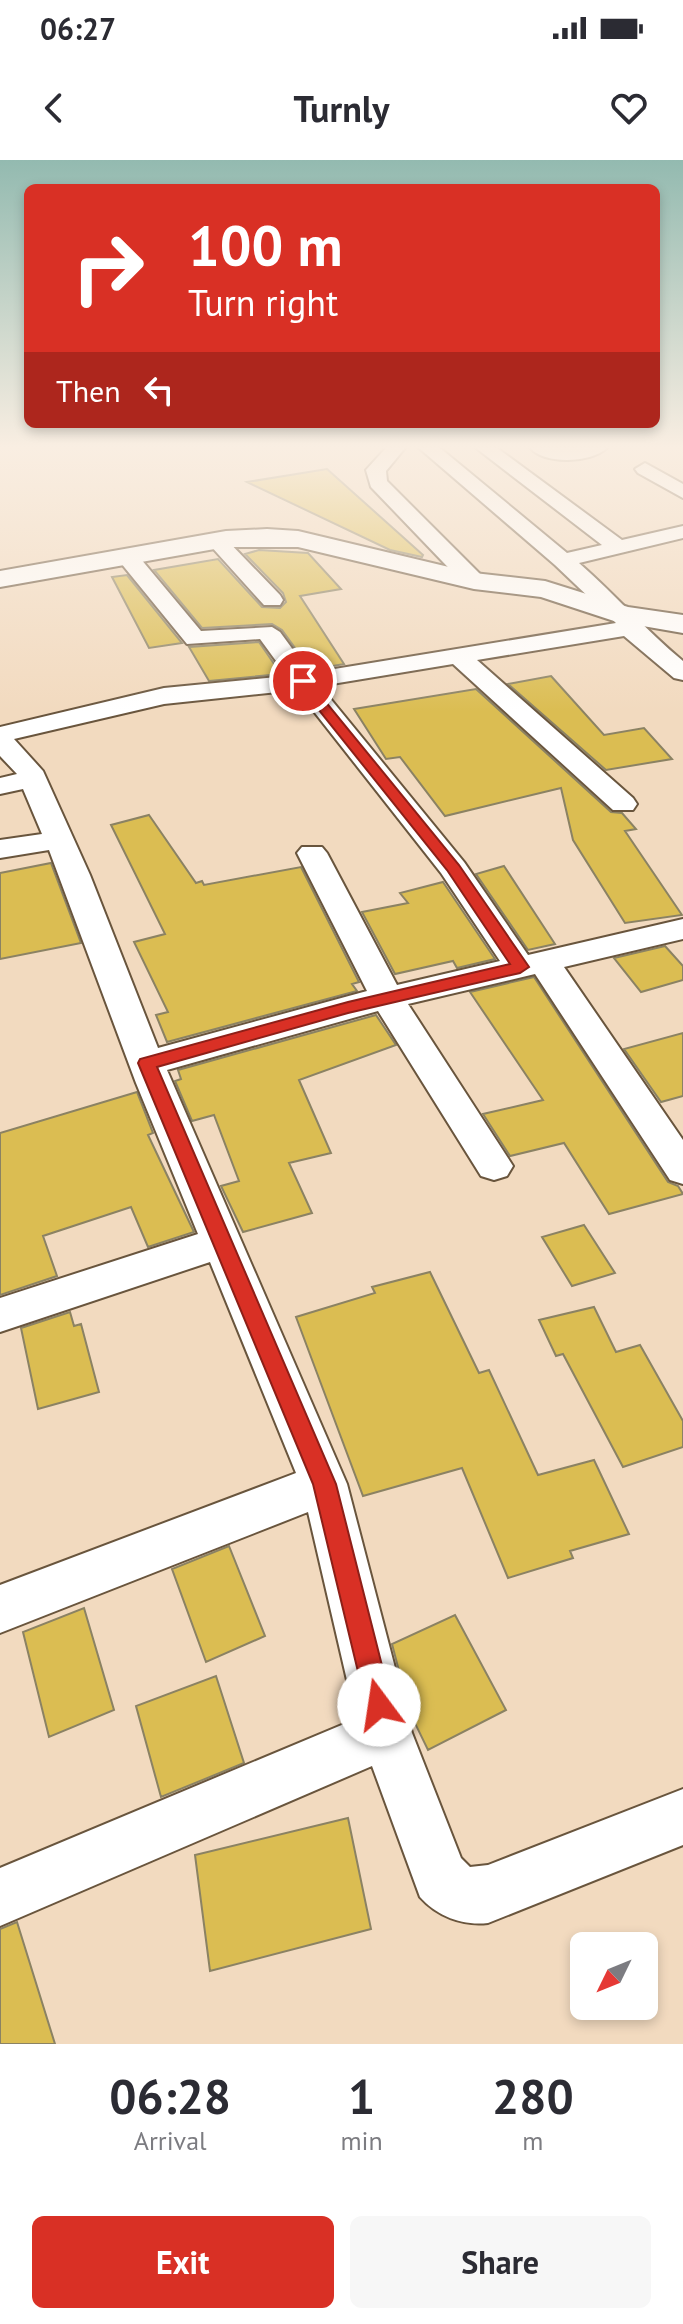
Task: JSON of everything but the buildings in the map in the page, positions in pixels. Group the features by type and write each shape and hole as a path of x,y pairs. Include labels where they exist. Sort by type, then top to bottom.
{"street":[{"path":"430,536 474,581"},
{"path":"534,536 683,673"},
{"path":"604,536 620,548"},
{"path":"563,560 668,536"},
{"path":"0,579 216,540 298,539 474,581 545,589 626,622"},
{"path":"216,540 272,600"},
{"path":"127,557 191,637 207,641 264,632 272,637 303,681 532,965 683,1170"},
{"path":"683,624 626,622 303,681 164,696 0,737 32,779 75,875 147,1063 324,1484 386,1733 440,1877 454,1892 470,1897 488,1894 683,1817"},
{"path":"457,655 623,804"},
{"path":"0,786 32,779"},
{"path":"0,849 57,840"},
{"path":"312,853 387,998 494,1166"},
{"path":"147,1063 387,998 680,935"},
{"path":"0,1315 224,1242"},
{"path":"0,1609 324,1484"},
{"path":"0,1897 386,1733"}],"route":[{"path":"303,681 453,868 520,967 348,1007 147,1063 324,1484 379,1705"}]}
